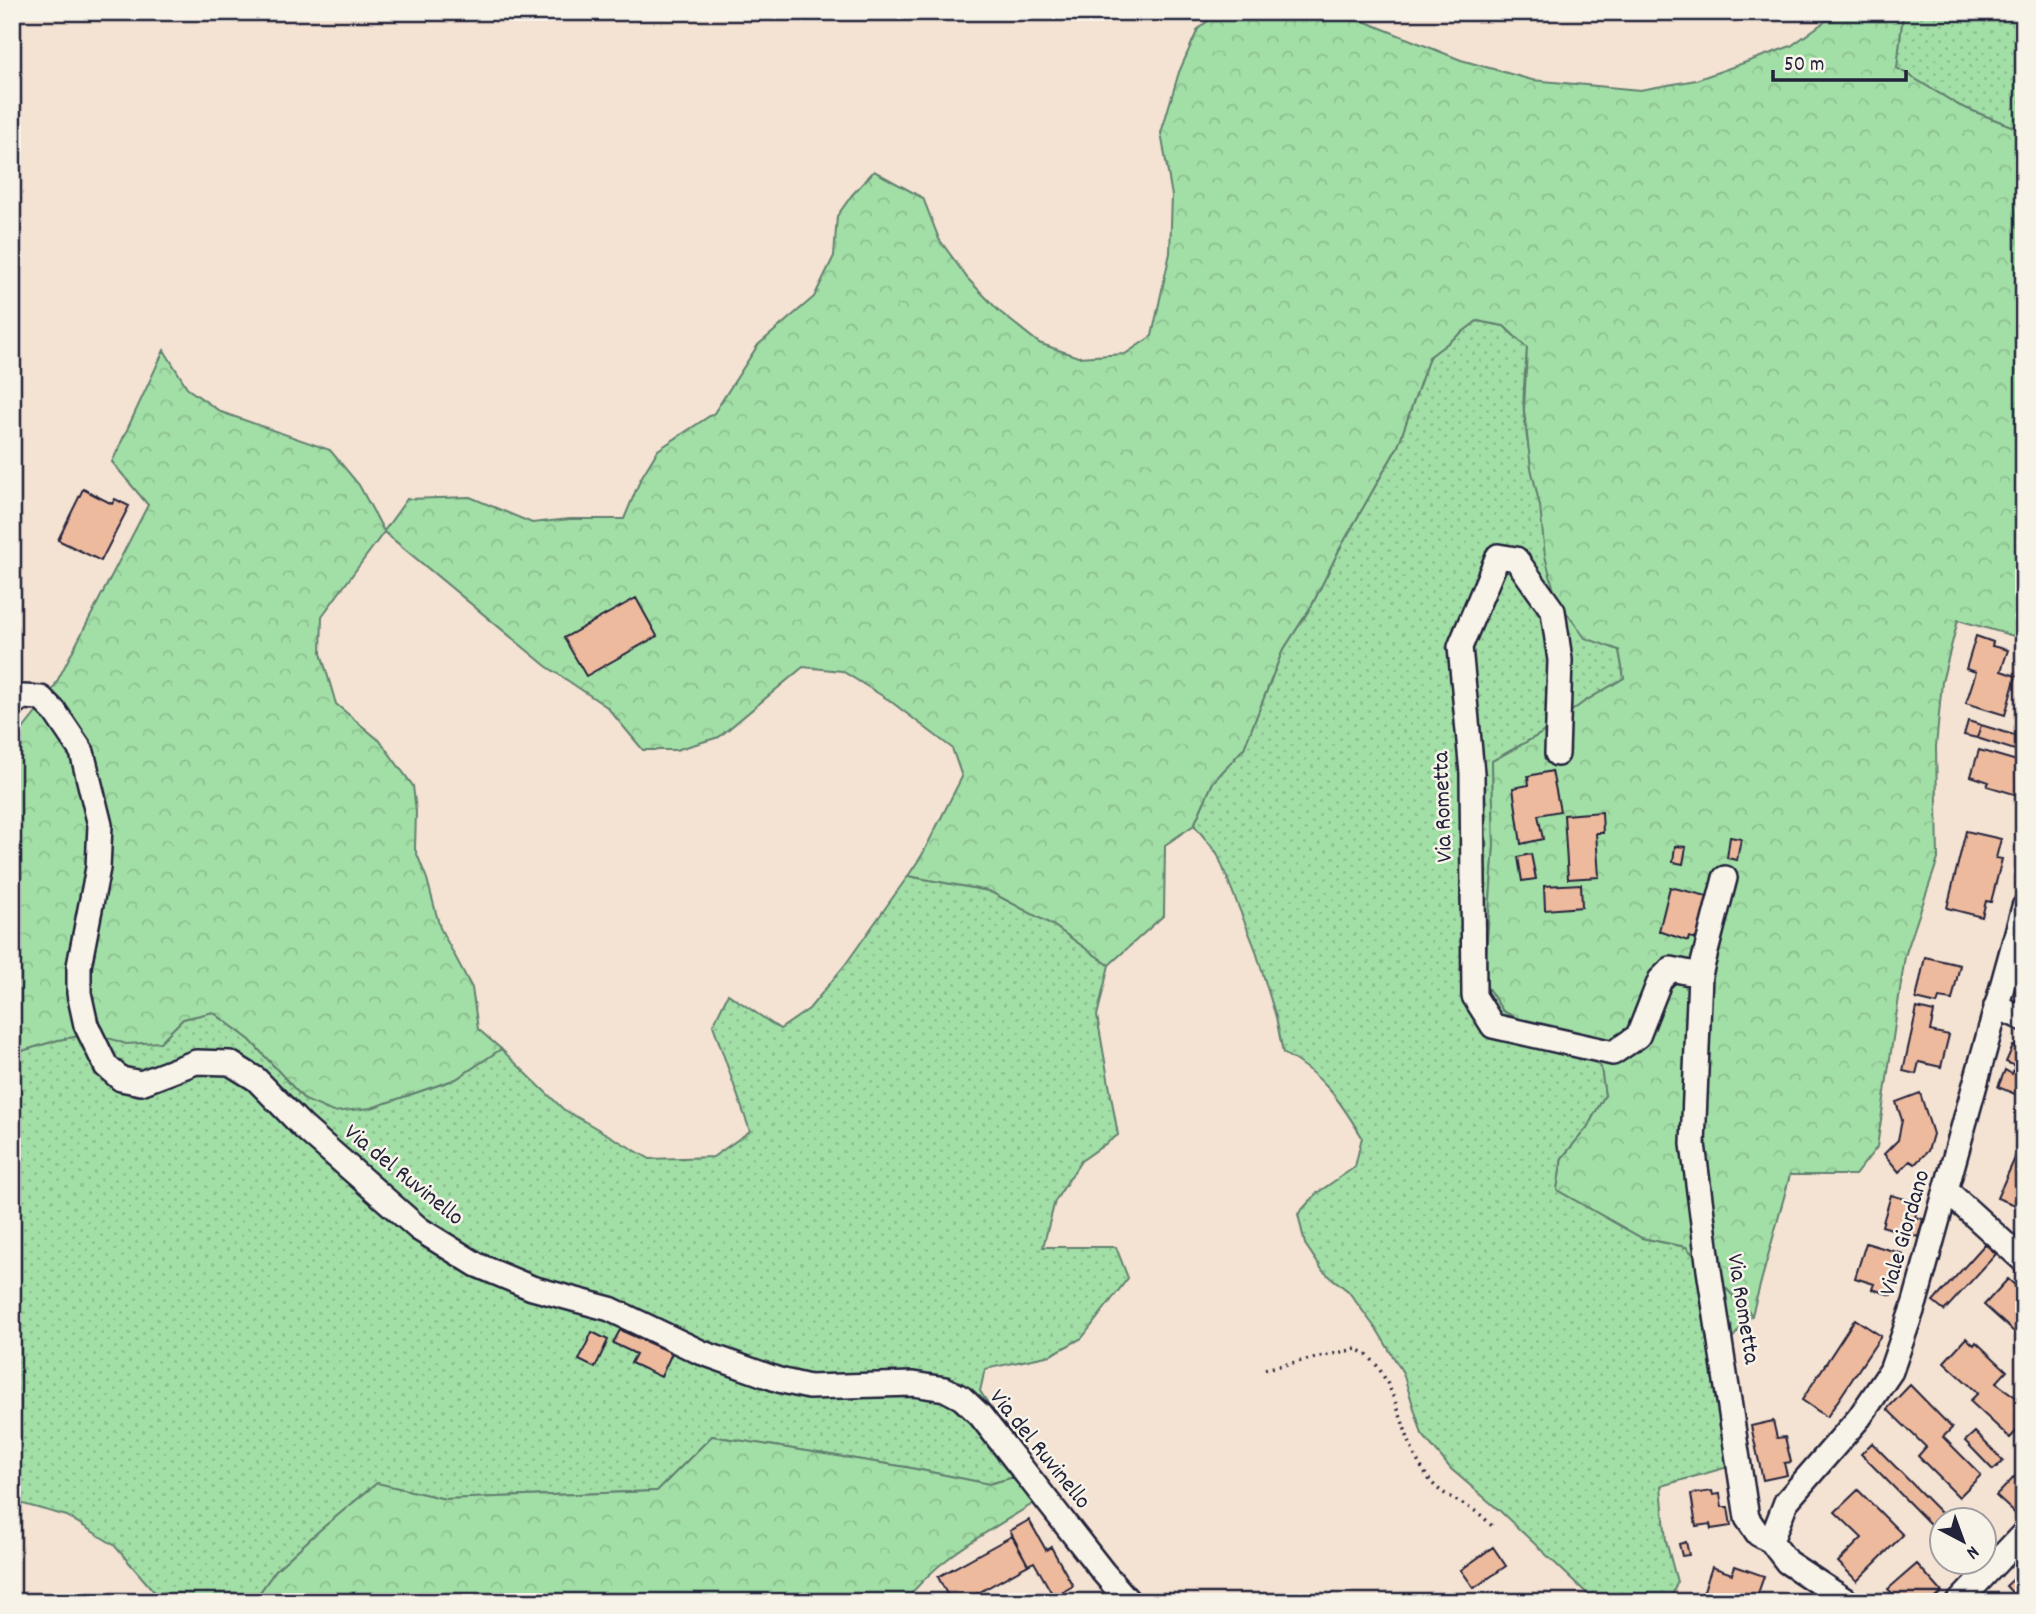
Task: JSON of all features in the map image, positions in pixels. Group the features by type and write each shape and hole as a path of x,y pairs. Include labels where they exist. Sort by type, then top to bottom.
{"street":[{"name":"Via Rometta","path":"1557,754 1560,660 1553,611 1516,559 1498,556 1460,647 1472,773 1474,996 1493,1026 1613,1053 1637,1036 1660,980 1671,969 1700,975"},
{"name":"Via del Ruvinello","path":"12,704 23,697 41,698 55,712 82,752 100,825 98,868 79,966 79,993 86,1025 106,1066 121,1079 141,1083 196,1062 230,1063 256,1079 303,1127 419,1229 477,1265 532,1287 610,1309 700,1352 779,1380 809,1387 913,1384 945,1389 962,1398 981,1415 1129,1602"},
{"name":"Via Rometta","path":"1726,878 1700,975 1693,1144 1747,1518 1758,1534 1771,1541 1787,1562 1848,1602"},
{"name":"Viale Giordano","path":"1771,1541 1786,1502 1859,1418 1891,1371 1915,1302 2024,907"},
{"path":"1996,1006 2024,1019"},
{"path":"1946,1190 2024,1261"},
{"path":"1959,1602 2024,1533"}],"path":[{"path":"1265,1369 1356,1349 1365,1352 1377,1366 1399,1408 1415,1455 1431,1482 1448,1496 1479,1513 1494,1528"}],"green space":[{"path":"1218,12 1341,12 1461,60 1532,80 1640,90 1696,80 1791,46 1838,12 1903,12 1897,68 1960,106 2024,131 2024,639 1958,620 1942,682 1936,747 1938,859 1905,956 1877,1147 1855,1175 1790,1175 1752,1315 1686,1247 1642,1238 1557,1190 1562,1158 1587,1128 1605,1095 1601,1067 1572,1045 1503,1011 1484,982 1494,846 1492,761 1539,735 1584,702 1624,678 1619,650 1585,638 1556,598 1545,556 1540,506 1531,468 1524,410 1527,348 1504,326 1477,321 1429,357 1398,446 1339,550 1312,605 1282,652 1244,748 1213,782 1194,825 1165,845 1164,915 1109,965 1053,925 989,891 908,876 922,855 962,777 952,748 889,700 842,671 803,667 719,737 676,750 643,750 607,707 546,666 384,532 322,616 321,653 336,704 380,741 413,786 416,811 415,849 427,879 440,928 472,988 478,1029 501,1049 456,1079 371,1108 333,1112 305,1100 250,1040 213,1012 183,1019 160,1042 126,1044 94,1033 58,1040 12,1054 12,743 50,695 148,505 112,462 164,350 188,389 221,412 330,450 359,485 384,531 407,499 470,497 532,523 570,519 624,519 641,478 658,450 714,413 758,345 814,297 834,256 837,216 874,171 923,198 939,239 968,279 1000,312 1039,343 1078,357 1125,354 1152,336 1170,253 1172,196 1161,133 1179,72 1198,29"},
{"path":"1903,12 2024,12 2024,131 1960,106 1897,68"},
{"path":"1477,321 1504,326 1527,348 1524,413 1533,471 1548,527 1585,637 1619,650 1624,678 1584,702 1539,735 1492,761 1494,846 1484,982 1503,1011 1572,1045 1601,1067 1605,1095 1587,1128 1562,1158 1557,1190 1642,1238 1686,1247 1752,1315 1710,1364 1728,1467 1661,1486 1666,1541 1677,1582 1670,1602 1596,1602 1500,1511 1451,1469 1422,1434 1403,1373 1379,1333 1348,1291 1323,1271 1305,1244 1298,1214 1317,1193 1355,1167 1362,1137 1320,1079 1283,1053 1276,1017 1255,948 1217,853 1194,825 1213,782 1244,748 1282,652 1312,605 1339,550 1398,446 1429,357"},
{"path":"908,876 989,891 1053,925 1109,965 1097,1016 1118,1135 1081,1161 1055,1201 1043,1247 1116,1247 1128,1278 1082,1338 1051,1355 985,1369 980,1391 1033,1472 989,1484 906,1467 712,1436 657,1491 445,1499 377,1483 276,1570 253,1602 163,1602 114,1545 67,1516 12,1501 12,1054 58,1040 94,1033 160,1042 183,1019 213,1012 250,1040 305,1100 371,1108 456,1079 501,1049 563,1109 650,1159 713,1157 750,1131 713,1025 728,994 780,1029 809,1009 845,965"},
{"path":"712,1436 906,1467 989,1484 1033,1472 1047,1495 952,1556 934,1570 905,1602 253,1602 276,1570 377,1483 445,1499 657,1491"}],"building":[{"path":"83,489 112,504 115,499 129,506 101,561 58,540"},
{"path":"636,598 657,636 586,676 564,638"},
{"path":"1976,636 1993,642 1992,646 2008,650 2001,671 2016,676 2005,715 1966,703 1976,672 1966,669"},
{"path":"1968,721 1981,725 1977,738 1964,735"},
{"path":"1981,725 2024,738 2024,753 1977,738"},
{"path":"1979,750 2024,763 2024,797 1987,786 1989,782 1971,776"},
{"path":"1552,771 1560,811 1538,815 1543,839 1521,844 1513,788 1529,785 1528,776"},
{"path":"1602,812 1603,833 1596,833 1599,877 1568,879 1564,815"},
{"path":"1966,831 2001,839 1996,858 2002,859 1991,902 1986,901 1982,917 1947,908"},
{"path":"1730,837 1741,839 1737,860 1727,858"},
{"path":"1675,846 1686,847 1683,864 1673,862"},
{"path":"1531,854 1536,879 1522,881 1518,857"},
{"path":"1581,884 1582,907 1545,910 1544,886"},
{"path":"1670,887 1707,896 1697,939 1689,937 1688,941 1659,931"},
{"path":"1925,957 1960,965 1952,1000 1939,998 1937,1004 1916,999"},
{"path":"1917,1008 1934,1012 1930,1031 1949,1035 1941,1067 1919,1062 1916,1074 1903,1071"},
{"path":"2013,1046 2024,1051 2024,1108 2016,1105 2020,1096 1998,1087 2005,1070 2012,1074 2015,1066 2006,1062"},
{"path":"1920,1093 1933,1134 1928,1151 1915,1164 1910,1161 1899,1172 1884,1154 1898,1140 1902,1120 1896,1102"},
{"path":"2024,1138 2024,1192 2018,1206 1997,1198"},
{"path":"1891,1195 1919,1203 1915,1217 1923,1219 1918,1237 1882,1226"},
{"path":"1866,1243 1903,1254 1891,1295 1872,1289 1874,1284 1855,1278"},
{"path":"1985,1244 1996,1254 1944,1311 1933,1302"},
{"path":"2008,1279 2024,1293 2024,1354 2016,1348 2023,1340 1984,1305"},
{"path":"1855,1319 1881,1336 1827,1417 1802,1400"},
{"path":"620,1330 660,1348 664,1339 676,1344 661,1377 631,1363 636,1354 613,1343"},
{"path":"592,1332 608,1340 595,1368 579,1360"},
{"path":"1966,1338 1974,1345 1976,1342 2007,1371 1996,1383 2024,1403 2024,1423 2010,1438 1970,1401 1978,1393 1944,1362"},
{"path":"1910,1385 1952,1428 1943,1437 1981,1475 1959,1497 1918,1456 1926,1447 1887,1409"},
{"path":"1773,1421 1777,1438 1785,1437 1791,1462 1784,1463 1787,1475 1763,1480 1751,1426"},
{"path":"1975,1432 2003,1461 1993,1470 1965,1441"},
{"path":"1872,1443 1934,1506 1927,1506 1927,1521 1861,1454"},
{"path":"2020,1471 2024,1474 2024,1509 2018,1516 1996,1496"},
{"path":"1858,1490 1903,1535 1857,1581 1838,1562 1862,1538 1835,1512"},
{"path":"1712,1491 1713,1495 1720,1494 1722,1507 1728,1507 1731,1526 1711,1529 1710,1524 1696,1526 1691,1494"},
{"path":"1029,1520 1046,1550 1051,1547 1073,1586 1054,1597 1034,1562 1028,1565 1010,1531"},
{"path":"1012,1536 1028,1565 962,1602 951,1602 938,1577"},
{"path":"1686,1542 1689,1555 1682,1556 1679,1544"},
{"path":"1493,1547 1506,1566 1474,1588 1461,1570"},
{"path":"1917,1564 1942,1592 1932,1602 1900,1602 1888,1589"},
{"path":"1735,1566 1764,1576 1755,1602 1700,1602 1712,1567 1732,1574"},
{"path":"2024,1569 2024,1602 2021,1602 2006,1586"}]}
